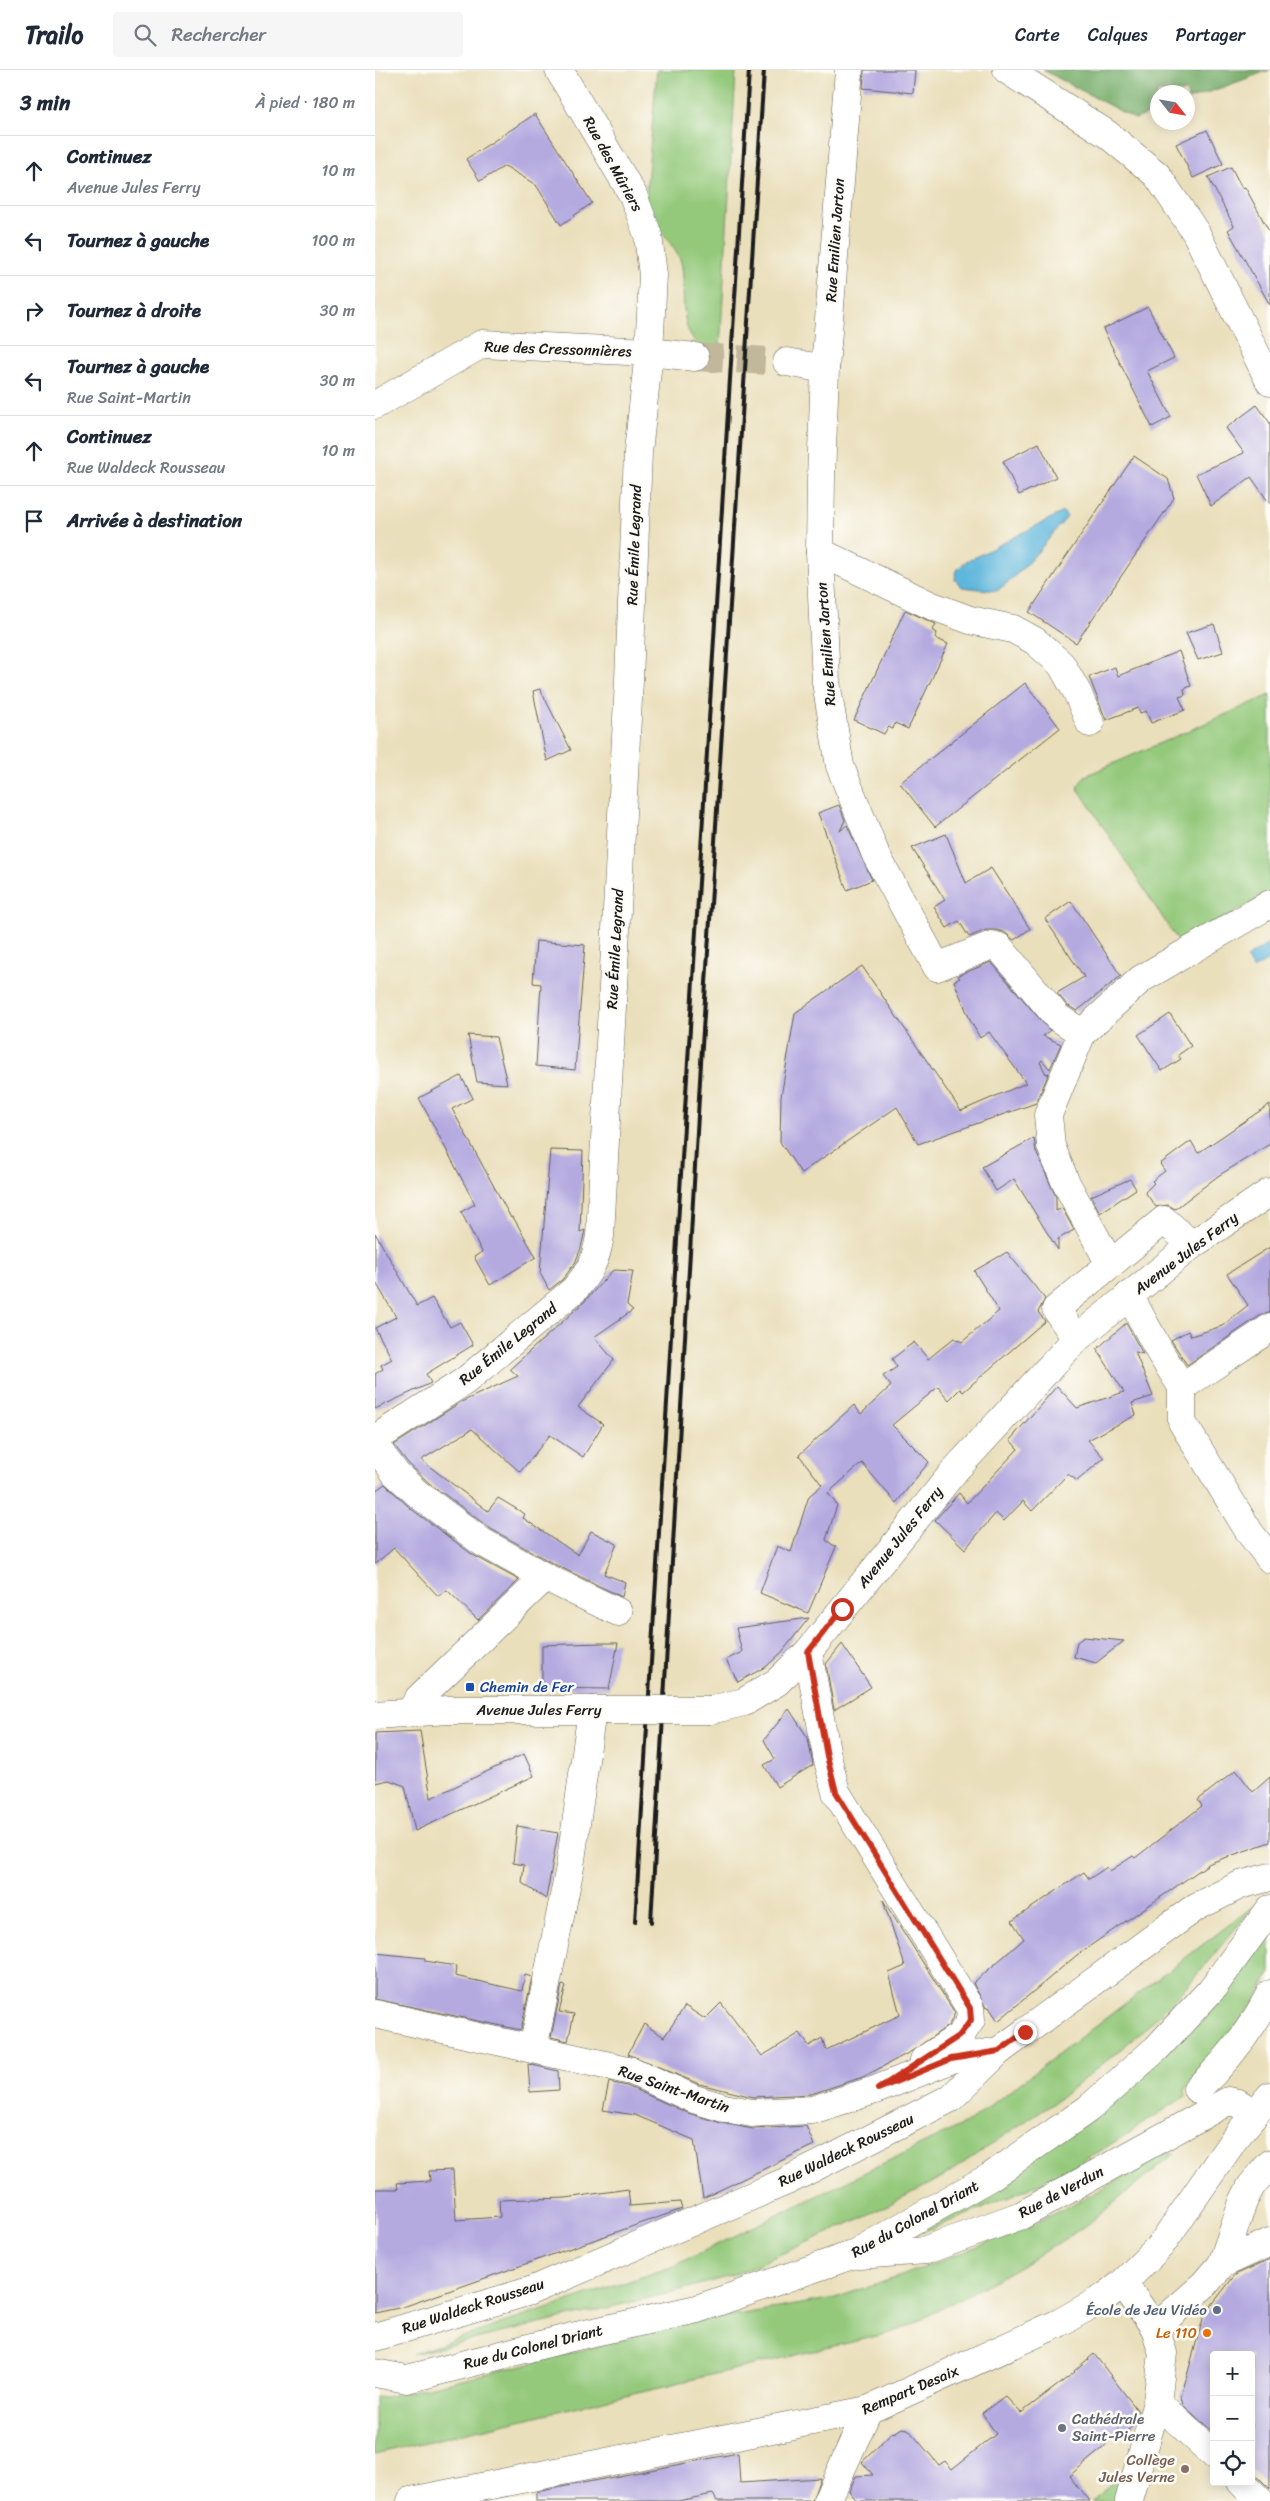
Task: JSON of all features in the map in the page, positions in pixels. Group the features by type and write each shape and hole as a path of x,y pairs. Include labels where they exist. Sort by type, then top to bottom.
{"street":[{"name":"Rue des Mûriers","path":"559,70 633,195 649,235 653,276 649,352"},
{"name":"Rue Emilien Jarton","path":"849,70 825,369 820,552 825,682 840,766 881,864 937,968 991,945 999,947 1057,1017 1081,1033"},
{"path":"1007,70 1107,134 1157,175 1196,233 1270,382"},
{"name":"Rue des Cressonnières","path":"375,405 482,344 649,352 695,357"},
{"name":"Rue Émile Legrand","path":"375,1439 465,1381 485,1365 574,1290 590,1273 597,1259 600,1236 628,710 638,452 649,352"},
{"path":"787,362 825,369"},
{"path":"820,552 930,605 970,620 1013,628 1035,641 1061,664 1077,692 1090,723"},
{"path":"1110,1264 1065,1181 1051,1146 1048,1116 1081,1033 1141,979 1270,904"},
{"name":"Avenue Jules Ferry","path":"375,1715 411,1712 710,1710 744,1702 777,1682 808,1652 955,1468 1076,1339 1192,1245 1270,1192"},
{"path":"1076,1339 1056,1309 1164,1220 1192,1245"},
{"path":"1129,1295 1161,1354 1182,1387 1182,1422 1250,1533 1270,1559"},
{"path":"1182,1387 1270,1328"},
{"path":"375,1446 396,1474 482,1542 545,1577 618,1612"},
{"path":"411,1712 418,1699 545,1577"},
{"path":"808,1652 827,1756 836,1792 970,2008 971,2020 959,2036 878,2089"},
{"path":"533,2049 570,1868 598,1710"},
{"name":"Rue Waldeck Rousseau","path":"375,2337 530,2291 787,2180 951,2098 999,2051 1196,1908 1240,1886 1270,1877"},
{"name":"Rue du Colonel Driant","path":"375,2373 407,2379 572,2337 697,2309 852,2255 990,2177 1088,2109 1157,2048 1211,1990 1270,1909"},
{"path":"1197,2089 1217,2071 1239,2044 1270,1994"},
{"name":"Rue Saint-Martin","path":"375,2014 632,2072 709,2104 752,2113 812,2110 878,2089 951,2059 999,2051"},
{"name":"Rue de Verdun","path":"852,2255 926,2250 1022,2215 1228,2101 1263,2105"},
{"name":"Rempart Desaix","path":"411,2501 868,2410 1059,2323 1123,2283 1161,2245 1235,2138 1263,2105"},
{"path":"1155,2328 1205,2284 1222,2264 1243,2202 1251,2186 1270,2164"},
{"path":"1222,2264 1270,2242"},
{"path":"1123,2283 1155,2328 1163,2353 1157,2402 1129,2501"},
{"path":"1157,2402 1210,2451"},
{"path":"827,2501 868,2410"},
{"path":"1245,2486 1259,2501"}],"green space":[{"path":"657,70 736,70 720,349 701,346 693,340 688,331 685,320 681,262 676,251 645,207"},
{"path":"1043,70 1270,70 1195,97 1195,85 1150,85 1150,114 1135,119"},
{"path":"1270,695 1270,892 1180,944 1077,787 1085,776"},
{"path":"1255,1905 1185,1989 1143,2031 1063,2096 941,2178 866,2216 734,2275 666,2294 412,2354 671,2267 970,2121"},
{"path":"1270,1930 1270,1974 1253,2005 1185,2089 1186,2096 1104,2149 1054,2176 985,2207 891,2243 974,2197"},
{"path":"1164,2153 1175,2153 1087,2225 1021,2266 911,2325 894,2332 375,2454 375,2396 385,2397 548,2359 673,2326 835,2298 904,2275 1029,2226 1093,2194"},
{"path":"1125,2472 1117,2501 1092,2501"}],"water":[{"path":"1063,512 1067,517 1025,565 997,591 962,587 955,580 956,571 964,563"},
{"path":"1270,943 1270,959 1253,969 1246,958"}],"building":[{"path":"864,70 915,70 913,93 863,88"},
{"path":"535,114 592,203 561,225 536,185 505,166 480,181 466,159"},
{"path":"1207,130 1223,164 1193,178 1176,144"},
{"path":"1231,167 1242,188 1245,187 1270,233 1270,305 1228,230 1234,226 1208,177"},
{"path":"1148,307 1174,358 1147,371 1171,417 1152,427 1103,329"},
{"path":"1257,405 1270,423 1270,504 1251,477 1211,506 1196,474 1244,453 1226,428"},
{"path":"1039,443 1056,477 1019,495 1003,461"},
{"path":"1134,456 1168,479 1174,498 1076,643 1029,612"},
{"path":"905,610 936,624 933,630 937,633 935,638 948,644 908,729 895,723 893,729 888,727 884,734 854,720"},
{"path":"1214,624 1223,652 1198,660 1186,633"},
{"path":"1179,651 1191,686 1184,689 1185,695 1179,697 1185,710 1151,723 1146,711 1140,713 1138,708 1106,720 1089,677 1115,667 1118,676"},
{"path":"1025,683 1060,728 935,827 900,783"},
{"path":"540,689 571,750 547,761 533,691"},
{"path":"839,805 845,820 840,831 847,825 872,880 847,890 818,813"},
{"path":"946,834 966,883 991,868 1030,929 1014,940 1004,932 996,930 986,930 969,937 959,921 947,928 934,907 945,900 912,848"},
{"path":"1071,901 1121,976 1077,1011 1067,1005 1057,993 1084,977 1045,919"},
{"path":"536,941 585,945 575,1070 536,1066 541,984 533,983"},
{"path":"991,962 1050,1031 1043,1036 1061,1044 1050,1069 1042,1060 1040,1062 1046,1074 1049,1073 1036,1103 918,1144 897,1107 801,1173 780,1142 781,1097 795,1013 862,966 961,1111 1026,1083 989,1032 980,1038 970,1020 954,981 960,978 958,976"},
{"path":"1170,1014 1191,1046 1178,1055 1181,1059 1162,1071 1138,1035"},
{"path":"468,1035 496,1037 507,1084 477,1082"},
{"path":"461,1076 473,1098 452,1109 511,1218 513,1217 536,1257 490,1285 474,1257 482,1252 461,1212 475,1204 419,1098"},
{"path":"1270,1104 1270,1144 1218,1176 1175,1209 1168,1205 1156,1207 1145,1192 1154,1183 1152,1181 1165,1171 1160,1164 1191,1141 1198,1153"},
{"path":"1034,1138 1036,1152 1056,1197 1056,1211 1062,1208 1074,1230 1058,1239 1058,1250 1014,1179 996,1191 982,1167"},
{"path":"550,1150 583,1151 580,1232 585,1230 575,1263 563,1279 549,1290 540,1273"},
{"path":"1130,1179 1136,1189 1100,1213 1091,1196"},
{"path":"375,1233 417,1306 432,1298 450,1327 460,1322 473,1345 426,1374 431,1383 375,1409 375,1374 383,1369 381,1365 392,1359 375,1328 396,1317 375,1281"},
{"path":"1270,1247 1270,1313 1261,1315 1187,1365 1171,1340 1188,1331 1191,1336 1222,1326 1248,1305 1227,1274"},
{"path":"1007,1252 1045,1299 1038,1312 1045,1321 963,1392 960,1389 949,1400 938,1387 892,1425 929,1462 896,1503 862,1463 828,1493 837,1505 826,1540 836,1547 808,1613 760,1593 777,1546 791,1552 809,1496 822,1485 799,1455 854,1405 861,1414 891,1386 883,1376 897,1367 892,1359 914,1342 928,1359 954,1338 962,1342 999,1311 974,1271"},
{"path":"613,1270 633,1271 627,1305 633,1310 594,1337 614,1360 578,1407 603,1424 583,1457 550,1435 520,1472 472,1429 421,1460 488,1511 498,1498 525,1514 523,1518 578,1555 591,1531 617,1544 604,1574 625,1582 622,1597 552,1563 491,1529 429,1483 408,1463 394,1445 461,1402 518,1376 510,1369 584,1302"},
{"path":"1126,1323 1143,1354 1135,1352 1153,1396 1132,1403 1136,1415 1088,1440 1104,1458 1077,1481 1068,1474 1032,1511 1023,1501 1004,1521 996,1513 965,1549 935,1520 959,1493 967,1503 1018,1449 1010,1440 1057,1386 1077,1408 1124,1392 1097,1349"},
{"path":"385,1484 410,1508 473,1555 519,1580 478,1620 447,1590 438,1596 394,1548 375,1564 375,1491"},
{"path":"809,1618 782,1652 767,1666 738,1682 726,1660 742,1652 736,1628"},
{"path":"1084,1637 1124,1641 1096,1663 1074,1657 1077,1642"},
{"path":"618,1643 609,1689 542,1688 542,1645"},
{"path":"842,1644 871,1687 834,1710 826,1664"},
{"path":"789,1709 808,1738 813,1765 777,1787 764,1765 775,1759 764,1740"},
{"path":"420,1731 431,1798 524,1754 534,1776 415,1831 405,1786 389,1780 375,1783 375,1733"},
{"path":"1236,1770 1253,1792 1270,1777 1270,1842 1210,1863 1077,1955 998,2021 989,2007 986,2008 973,1983 1024,1939 1012,1921 1084,1872 1089,1879 1107,1867 1110,1871 1133,1856 1135,1858 1202,1806 1198,1800"},
{"path":"517,1826 558,1833 546,1899 522,1883 524,1865 513,1863"},
{"path":"883,1900 955,2013 949,2025 912,2051 863,2077 811,2094 753,2097 699,2084 628,2054 644,2024 664,2037 685,2006 705,2019 721,2003 762,2056 800,2033 809,2046 822,2038 826,2050 900,2015 889,1973 905,1966"},
{"path":"375,1953 425,1958 425,1961 456,1966 455,1976 522,1991 525,1975 532,1977 521,2030 375,1999"},
{"path":"562,1985 566,1986 559,2012 574,2014 568,2041 551,2037"},
{"path":"528,2064 558,2071 559,2090 530,2092"},
{"path":"609,2082 627,2086 688,2113 721,2123 753,2129 806,2126 814,2145 703,2198 694,2140 635,2115 603,2110"},
{"path":"453,2170 456,2220 500,2217 499,2200 566,2198 628,2189 630,2206 680,2202 682,2209 403,2307 375,2313 375,2189 398,2189 397,2183 430,2181 429,2171"},
{"path":"1270,2259 1270,2489 1255,2474 1255,2351 1210,2351 1210,2429 1183,2405 1181,2397 1204,2315 1235,2275"},
{"name":"Cathédrale Saint-Pierre","path":"1094,2354 1138,2411 1134,2425 1123,2434 1119,2429 1103,2448 1069,2476 1089,2501 857,2501 849,2491 856,2476 873,2475 862,2462 893,2432 902,2428 908,2429 939,2465 945,2461 952,2469 996,2434 982,2413 1005,2396 1021,2413 1075,2372"},
{"path":"738,2453 740,2483 820,2478 812,2501 717,2501 713,2494 678,2501 536,2501 536,2492"}],"tunnel":[{"path":"695,357 787,362"}],"railway":[{"path":"635,1922 749,70"},
{"path":"651,1922 702,1046 764,70"}],"place":[{"name":"Chemin de Fer","path":"470,1687"},
{"name":"École de Jeu Vidéo","path":"1217,2310"},
{"name":"Le 110","path":"1207,2333"},
{"name":"Cathédrale Saint-Pierre","path":"1062,2428"},
{"name":"Collège Jules Verne","path":"1185,2469"}],"route":[{"path":"842,1609 808,1652 827,1756 836,1792 970,2008 971,2020 959,2036 878,2089 951,2059 999,2051 1025,2032"}]}
